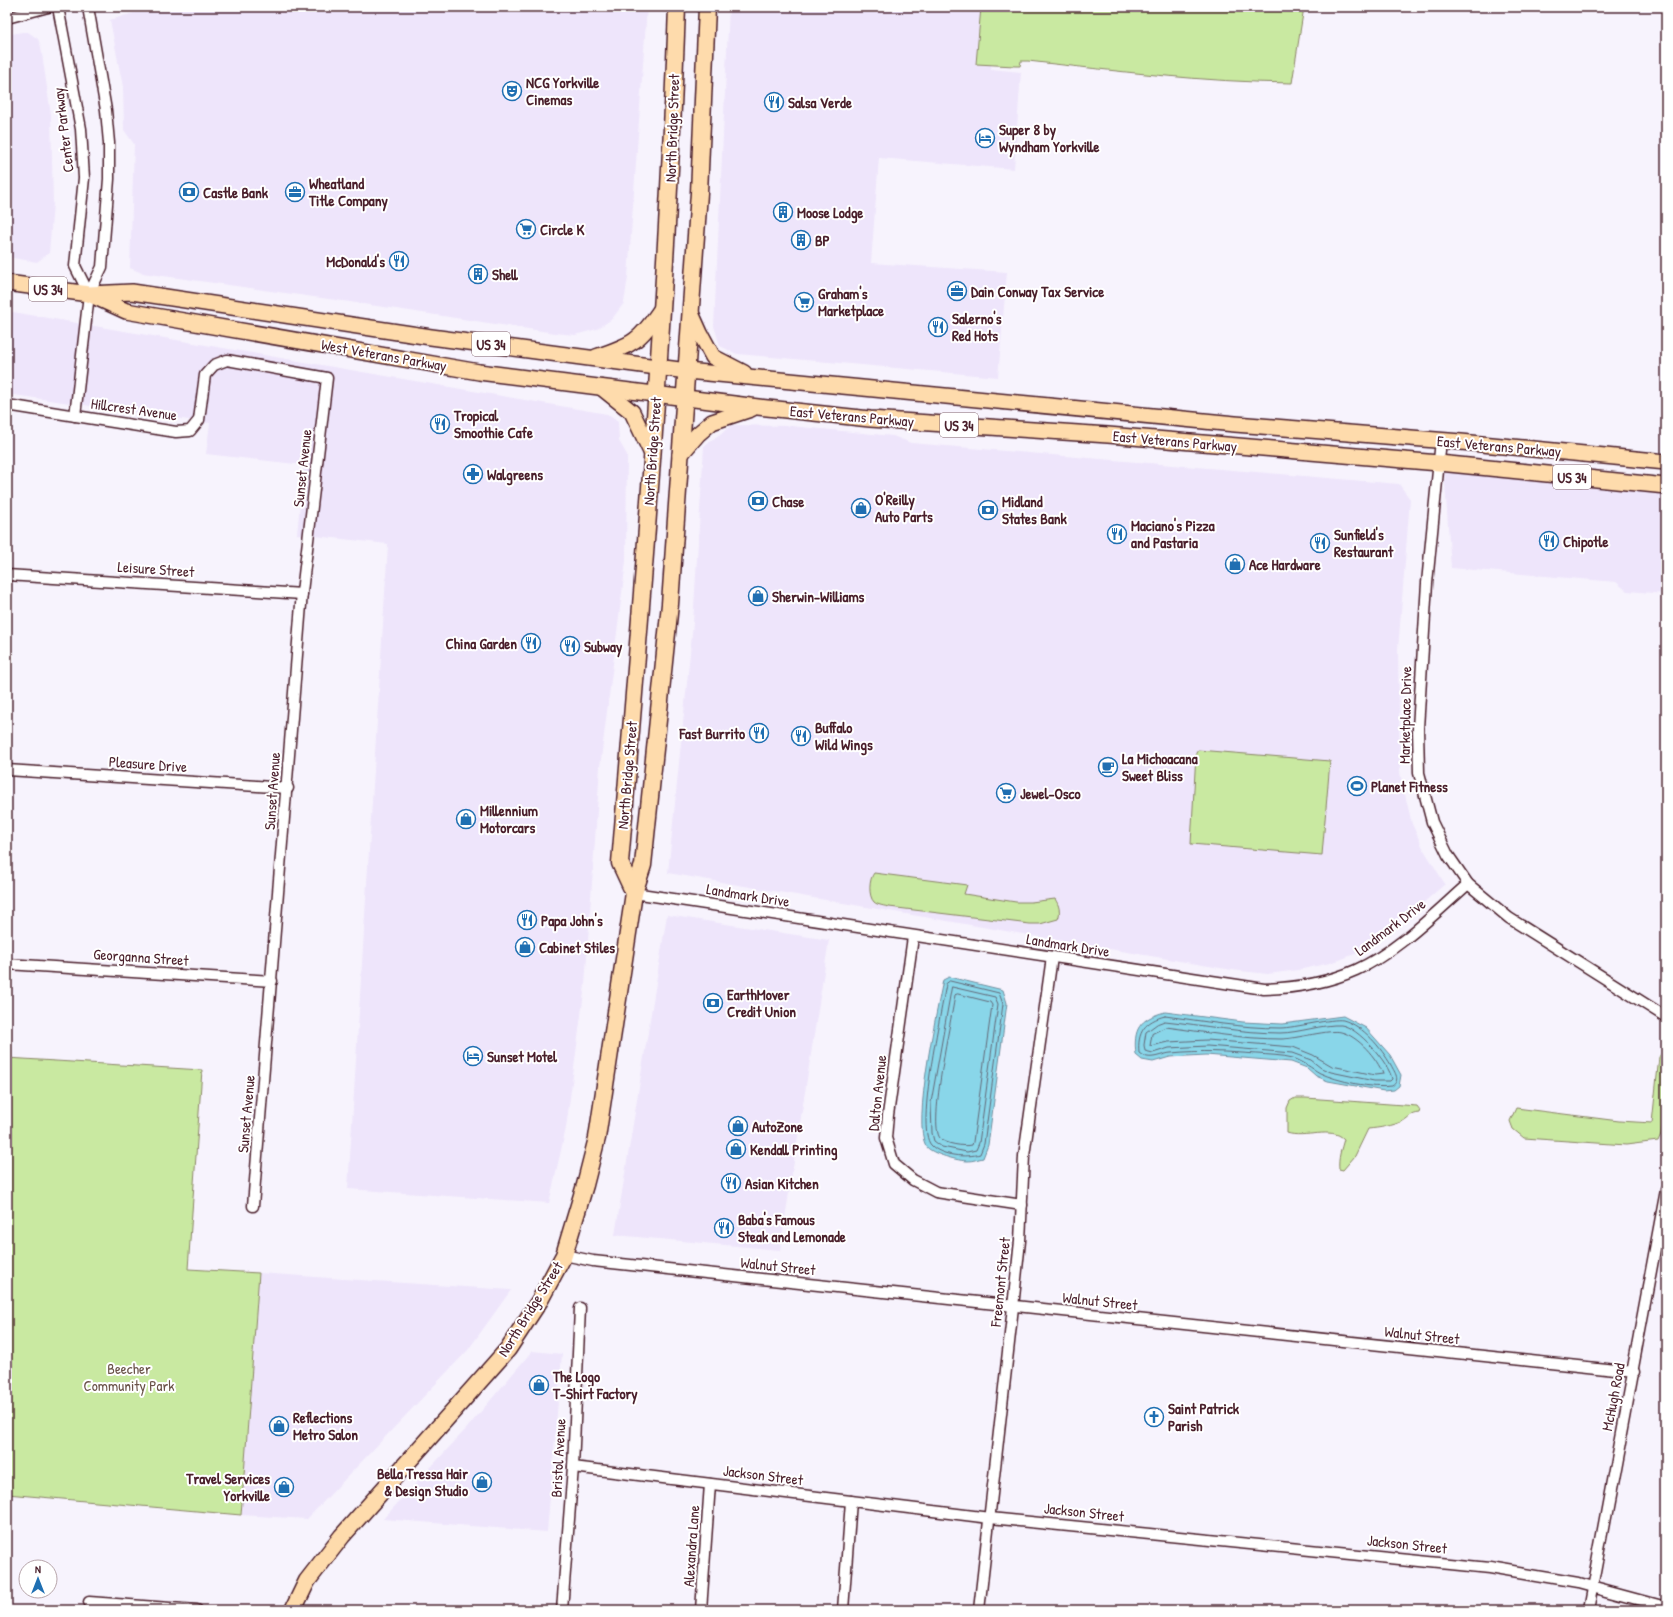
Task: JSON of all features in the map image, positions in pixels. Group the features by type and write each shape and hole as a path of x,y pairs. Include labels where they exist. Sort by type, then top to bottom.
{"highway":[{"name":"North Bridge Street","path":"634,893 620,863 652,454 671,174 677,7"},
{"name":"North Bridge Street","path":"293,1610 307,1581 342,1536 508,1349 540,1300 564,1255 586,1185 597,1138 634,893 643,865 665,666 700,181 707,7"}],"main road":[{"name":"West Veterans Parkway","path":"7,283 89,294 132,292 431,337 687,371"},
{"name":"West Veterans Parkway","path":"89,294 126,311 427,364 684,398"},
{"path":"593,358 635,341 646,331 662,308"},
{"path":"691,313 713,357 730,367 756,378"},
{"name":"East Veterans Parkway","path":"687,371 1235,424 1441,440 1666,462"},
{"path":"601,387 632,412 652,454"},
{"name":"East Veterans Parkway","path":"684,398 870,419 1108,435 1439,464 1666,486"},
{"path":"680,455 698,434 712,422 758,407"}],"street":[{"path":"7,18 48,7"},
{"name":"Center Parkway","path":"58,7 81,129 84,178 75,266 89,294"},
{"path":"75,416 89,294 102,267 109,179 109,143 106,110 88,7"},
{"name":"Hillcrest Avenue","path":"7,405 176,432 190,431 199,420 205,375 214,365 227,360 327,378"},
{"name":"Sunset Avenue","path":"253,1206 288,788 302,594 327,378"},
{"name":"Marketplace Drive","path":"1441,440 1421,655 1418,758 1424,797 1432,822 1448,855 1468,884 1509,918 1666,1017"},
{"name":"Leisure Street","path":"7,574 302,594"},
{"name":"Pleasure Drive","path":"7,770 288,788"},
{"name":"Landmark Drive","path":"634,893 1264,989 1308,985 1340,976 1371,962 1399,943 1468,884"},
{"name":"Dalton Avenue","path":"913,936 886,1138 894,1164 913,1180 936,1192 1022,1205"},
{"name":"Freemont Street","path":"979,1610 1013,1307 1022,1205 1024,1156 1052,957"},
{"name":"Georganna Street","path":"7,964 272,981"},
{"name":"McHugh Road","path":"1588,1610 1634,1372 1666,1190"},
{"name":"Walnut Street","path":"564,1255 593,1261 1013,1307 1634,1372"},
{"name":"Bristol Avenue","path":"562,1610 573,1467 580,1308"},
{"name":"Jackson Street","path":"573,1467 990,1518 1489,1568 1593,1587 1666,1607"},
{"name":"Alexandra Lane","path":"701,1610 710,1484"},
{"path":"843,1610 851,1501"},
{"path":"89,1602 197,1610"}],"shaded area":[{"path":"154,7 647,7 628,277 624,303 612,319 597,329 575,335 142,273 130,268 134,144 124,130 123,87 110,20"},
{"path":"729,7 996,7 991,69 1021,72 1014,169 879,158 871,263 1007,272 998,377 737,354 720,346 714,326"},
{"path":"28,32 38,39 41,47 51,115 53,204 49,253 37,262 7,257 7,35"},
{"path":"7,311 607,414 618,422 619,441 627,455 626,561 600,767 585,985 566,1128 549,1203 348,1189 388,544 297,534 304,465 206,454 210,423 7,394"},
{"path":"732,425 791,426 893,436 911,443 1399,484 1410,499 1398,650 1400,773 1412,824 1424,850 1445,884 1380,940 1355,954 1334,962 1298,970 1268,974 1232,970 668,873 693,623 704,446"},
{"path":"1444,469 1666,489 1666,594 1627,591 1616,582 1451,568"},
{"path":"667,915 829,940 780,1250 615,1235"},
{"path":"259,1273 511,1290 468,1350 307,1519 241,1515"},
{"path":"532,1351 562,1354 547,1532 383,1519 467,1428"}],"green space":[{"path":"981,7 1304,7 1292,83 1226,81 1028,61 1021,61 1020,66 976,64"},
{"path":"1198,750 1330,761 1322,855 1191,844 1196,753"},
{"path":"874,873 967,885 964,894 1016,902 1055,899 1058,904 1059,916 1058,919 1040,924 1030,924 883,906 874,902 871,896 870,883"},
{"path":"1665,1048 1666,1109 1661,1134 1658,1141 1626,1145 1524,1138 1513,1129 1510,1121 1516,1108 1619,1121 1652,1123 1659,1057"},
{"name":"Beecher Community Park","path":"7,1058 202,1070 188,1269 259,1273 241,1515 7,1494"},
{"path":"1295,1098 1417,1106 1420,1110 1419,1113 1411,1115 1399,1123 1368,1129 1355,1156 1343,1170 1339,1169 1339,1165 1344,1139 1339,1135 1332,1133 1301,1135 1287,1133 1287,1108 1290,1101"}],"water":[{"path":"949,977 1003,990 1007,1003 988,1145 983,1158 970,1161 964,1161 933,1152 926,1146 922,1133 924,1091 931,1040 943,980"},
{"path":"1165,1012 1243,1022 1282,1024 1343,1016 1366,1028 1390,1055 1401,1075 1399,1086 1394,1090 1384,1091 1328,1081 1316,1076 1307,1068 1291,1062 1206,1055 1170,1057 1153,1062 1142,1060 1136,1055 1135,1046 1137,1032 1140,1026 1149,1018"}],"place":[{"name":"NCG Yorkville Cinemas","path":"512,91"},
{"name":"Salsa Verde","path":"774,102"},
{"name":"Super 8 by Wyndham Yorkville","path":"985,138"},
{"name":"Castle Bank","path":"189,192"},
{"name":"Wheatland Title Company","path":"295,192"},
{"name":"Moose Lodge","path":"783,212"},
{"name":"Circle K","path":"526,229"},
{"name":"BP","path":"801,240"},
{"name":"McDonald's","path":"399,261"},
{"name":"Shell","path":"478,274"},
{"name":"Dain Conway Tax Service","path":"957,291"},
{"name":"Graham's Marketplace","path":"804,302"},
{"name":"Salerno's Red Hots","path":"938,327"},
{"name":"Tropical Smoothie Cafe","path":"440,424"},
{"name":"Walgreens","path":"473,474"},
{"name":"Chase","path":"758,501"},
{"name":"O'Reilly Auto Parts","path":"861,508"},
{"name":"Midland States Bank","path":"988,510"},
{"name":"Maciano's Pizza and Pastaria","path":"1117,534"},
{"name":"Chipotle","path":"1549,541"},
{"name":"Sunfield's Restaurant","path":"1320,543"},
{"name":"Ace Hardware","path":"1235,564"},
{"name":"Sherwin-Williams","path":"758,596"},
{"name":"China Garden","path":"531,643"},
{"name":"Subway","path":"570,646"},
{"name":"Fast Burrito","path":"759,733"},
{"name":"Buffalo Wild Wings","path":"801,736"},
{"name":"La Michoacana Sweet Bliss","path":"1108,767"},
{"name":"Planet Fitness","path":"1357,786"},
{"name":"Jewel-Osco","path":"1006,793"},
{"name":"Millennium Motorcars","path":"466,819"},
{"name":"Papa John's","path":"527,920"},
{"name":"Cabinet Stiles","path":"525,947"},
{"name":"EarthMover Credit Union","path":"713,1003"},
{"name":"Sunset Motel","path":"473,1056"},
{"name":"AutoZone","path":"738,1126"},
{"name":"Kendall Printing","path":"736,1149"},
{"name":"Asian Kitchen","path":"731,1183"},
{"name":"Baba's Famous Steak and Lemonade","path":"724,1228"},
{"name":"The Logo T-Shirt Factory","path":"539,1385"},
{"name":"Saint Patrick Parish","path":"1154,1417"},
{"name":"Reflections Metro Salon","path":"279,1426"},
{"name":"Bella Tressa Hair & Design Studio","path":"482,1482"},
{"name":"Travel Services Yorkville","path":"284,1487"}]}
